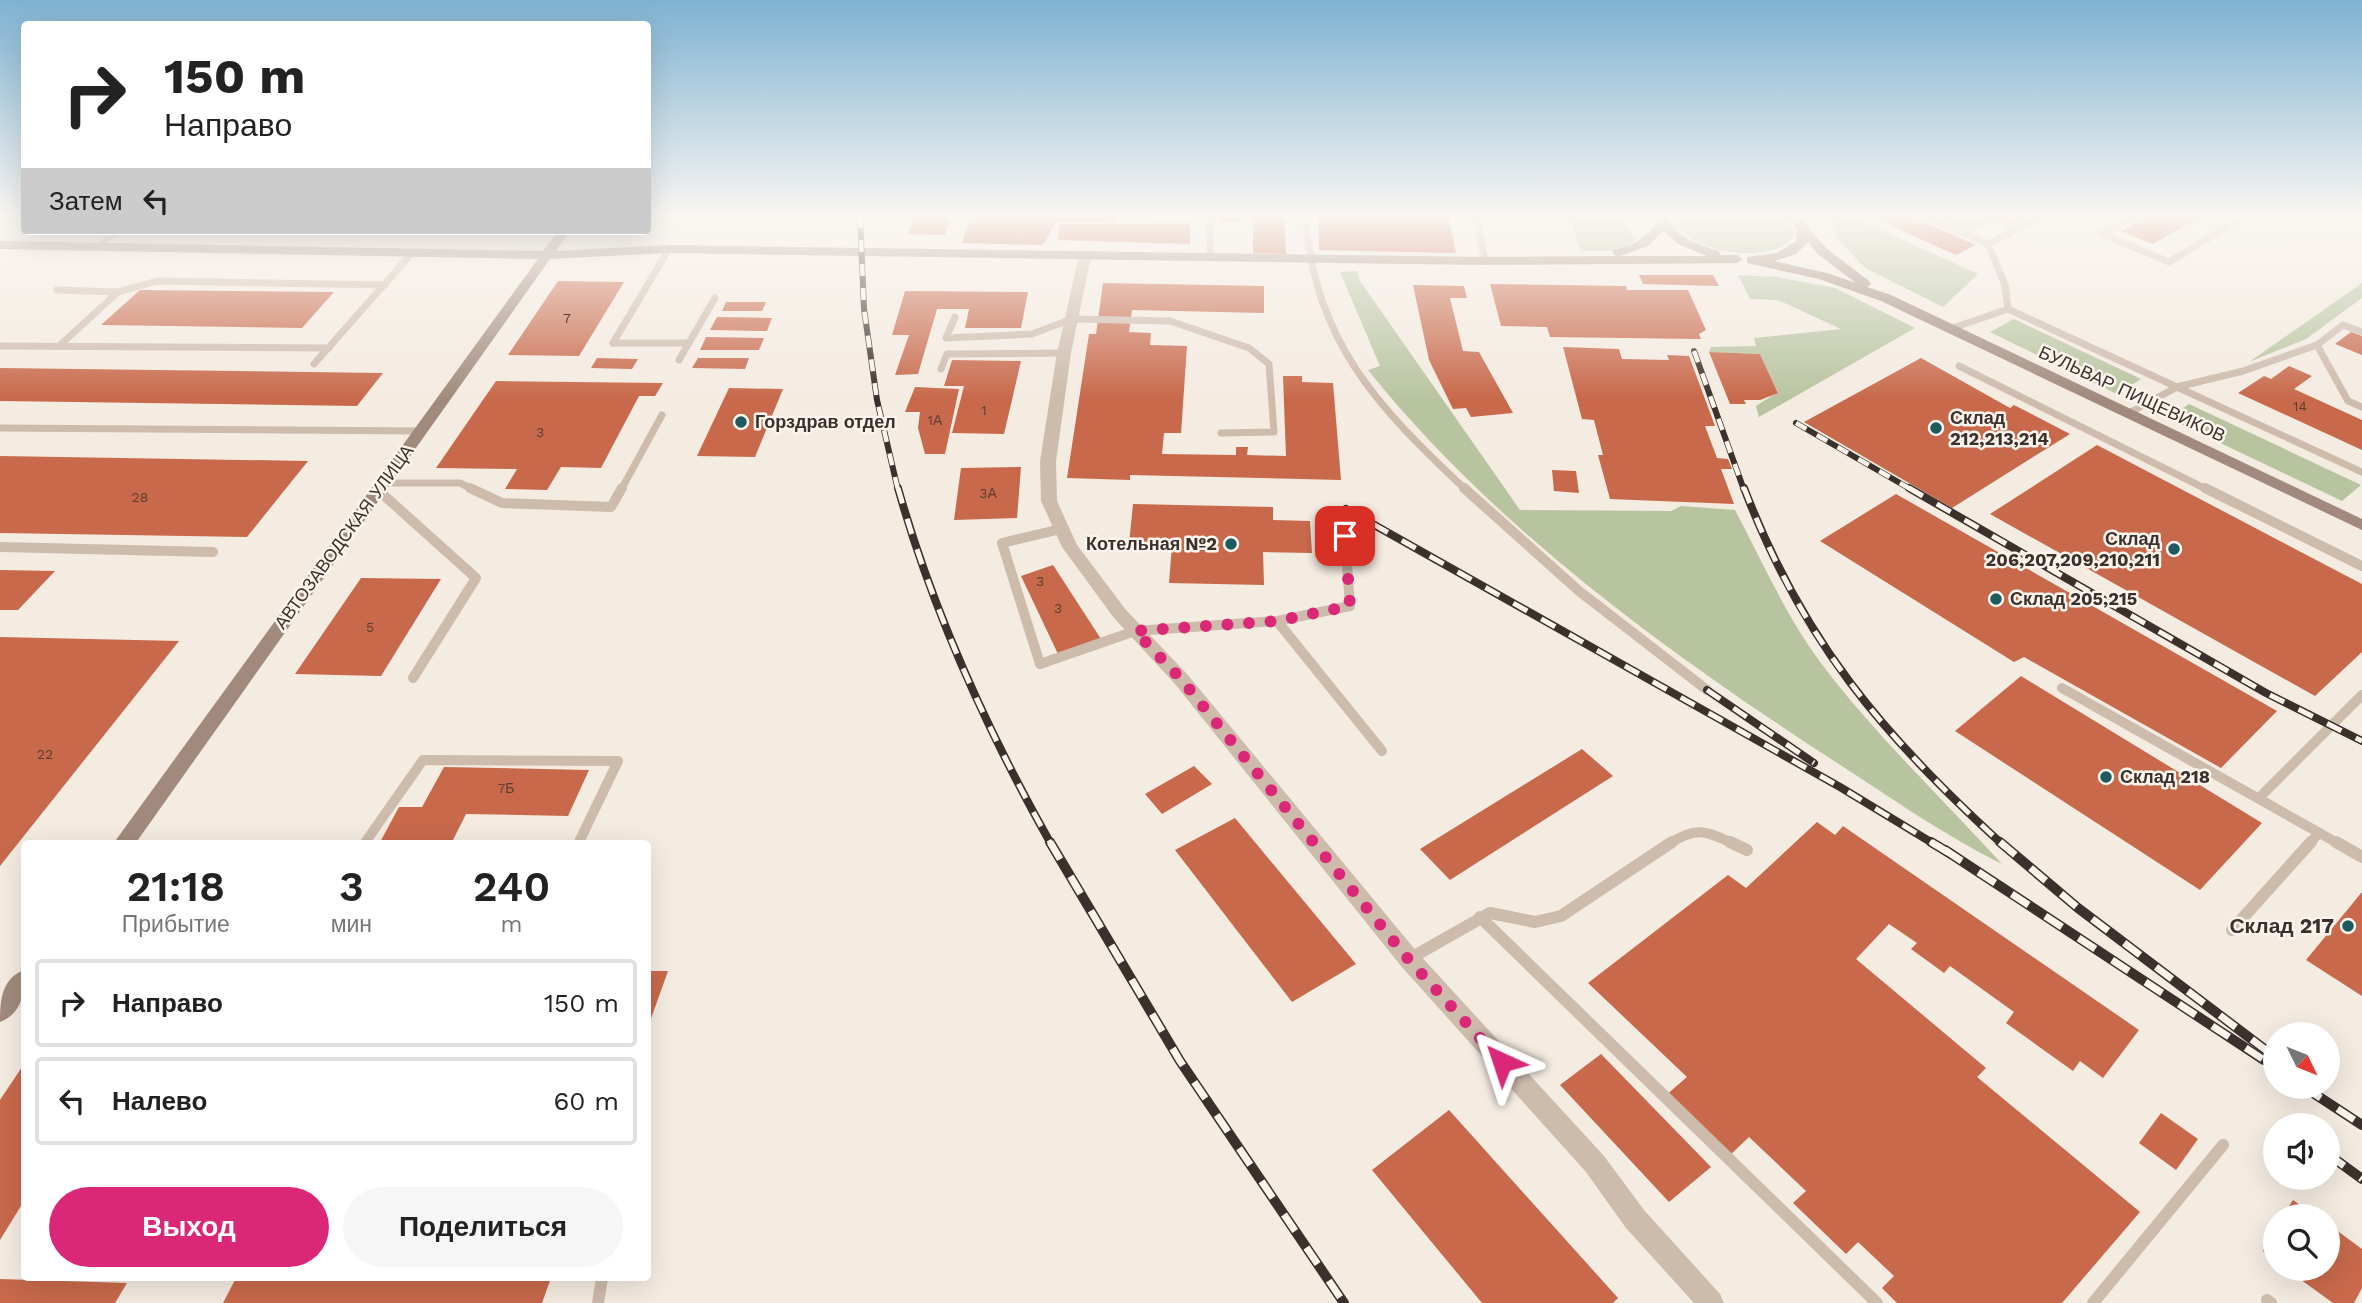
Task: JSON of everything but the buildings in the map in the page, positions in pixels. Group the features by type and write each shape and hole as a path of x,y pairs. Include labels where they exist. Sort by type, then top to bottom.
{"main road":[{"name":"АВТОЗАВОДСКАЯ УЛИЦА","path":"126,840 531,277"},
{"name":"БУЛЬВАР ПИЩЕВИКОВ","path":"1825,277 1886,298 2362,525"},
{"name":"БУЛЬВАР ПИЩЕВИКОВ","path":"1856,277 1886,298"},
{"path":"0,1012 21,989"}],"street":[{"path":"1081,277 1064,353 1048,480 1049,501 1061,529 1090,575 1135,631 1181,679 1409,960 1595,1164 1635,1219 1711,1303"}],"lane":[{"path":"314,365 392,277"},
{"path":"652,277 612,342 688,343"},
{"path":"1314,277 1332,331 1359,376 1431,455 1564,580 1707,690"},
{"path":"2002,277 2008,309"},
{"path":"57,290 118,292 157,281 385,285"},
{"path":"59,346 118,292"},
{"path":"679,360 715,298"},
{"path":"1950,329 2008,309 2362,472"},
{"path":"954,317 946,338 1032,334 1072,319 1170,321 1249,348 1269,364 1274,432 1221,433"},
{"path":"2129,413 2176,387 2243,371 2317,345 2343,325 2362,332"},
{"path":"2317,345 2348,401 2362,407"},
{"path":"0,346 329,348"},
{"path":"941,369 947,354 1064,353"},
{"path":"1959,366 2362,566"},
{"path":"380,487 460,484 502,503 611,507 662,415"},
{"path":"0,428 421,431"},
{"path":"380,487 476,578 413,678"},
{"path":"1061,529 1002,543 1040,664 1135,631 1277,621 1350,606 1345,536"},
{"path":"0,547 213,552"},
{"path":"1277,621 1382,751"},
{"path":"2062,688 2260,797 2362,857"},
{"path":"2260,797 2362,695"},
{"path":"368,840 423,760 618,761 580,840"},
{"path":"1409,960 1480,917 1499,913 1535,922 1561,916 1685,833 1707,831 1747,850"},
{"path":"2232,930 2319,833"},
{"path":"1480,917 1877,1303"},
{"path":"2093,1303 2224,1145"},
{"path":"598,1303 602,1281"}],"green space":[{"path":"1342,277 1359,277 1520,510 1671,511 1681,506 1735,510 1786,607 1821,663 1886,741 2002,864 1915,814 1769,718 1706,675 1584,582 1526,533 1417,427 1368,370 1380,366"},
{"path":"1739,277 1777,277 1835,288 1915,328 1759,417 1756,406 1778,392 1760,354 1709,352 1711,347 1756,346 1754,338 1841,329 1778,300 1750,299"},
{"path":"1883,277 1975,277 1943,307"},
{"path":"2362,283 2362,298 2306,339 2249,362"},
{"path":"2014,319 2141,379 2117,394 1990,332"},
{"path":"2189,404 2361,485 2342,501 2168,418"}],"railway":[{"path":"863,277 864,309 877,400 898,490"},
{"path":"1694,351 1744,490"},
{"path":"1796,423 1912,490"},
{"path":"898,488 945,626 1005,759 1051,844"},
{"path":"1744,488 1792,593 1850,682 1919,764 2002,844"},
{"path":"1909,488 2266,693 2362,741"},
{"path":"1346,509 1840,787 1934,844"},
{"path":"1707,690 1814,763"},
{"path":"1050,842 1180,1061 1344,1303"},
{"path":"1931,842 1951,854"},
{"path":"2000,842 2078,908 2263,1048"},
{"path":"1945,850 2263,1059"},
{"path":"2322,1099 2362,1125"},
{"path":"2340,1163 2362,1179"}],"place":[{"name":"Горздрав отдел","path":"741,422"},
{"name":"Склад 212,213,214","path":"1936,428"},
{"name":"Котельная №2","path":"1231,544"},
{"name":"Склад 206,207,209,210,211","path":"2174,549"},
{"name":"Склад 205,215","path":"1996,599"},
{"name":"Склад 218","path":"2106,777"},
{"name":"Склад 217","path":"2348,926"}],"route":[{"path":"1345,536 1350,606 1277,621 1135,631 1181,679 1221,727 1409,960 1502,1062"}]}
